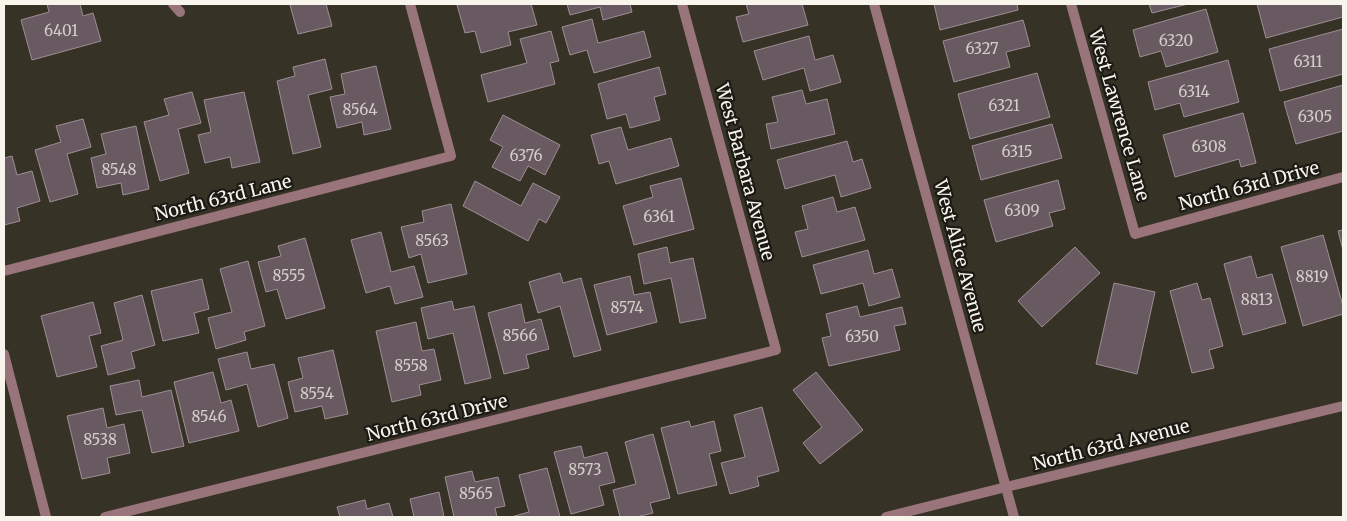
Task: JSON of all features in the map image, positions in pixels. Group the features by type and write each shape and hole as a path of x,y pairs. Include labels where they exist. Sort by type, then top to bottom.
{"street":[{"path":"173,4 180,12"},
{"name":"North 63rd Lane","path":"4,271 451,156 410,4"},
{"name":"West Barbara Avenue","path":"682,4 776,350"},
{"name":"West Alice Avenue","path":"874,4 1014,517"},
{"name":"West Lawrence Lane","path":"1071,4 1135,234"},
{"name":"North 63rd Drive","path":"1135,234 1343,176"},
{"name":"North 63rd Drive","path":"105,517 776,350"},
{"path":"4,354 46,517"},
{"name":"North 63rd Avenue","path":"886,517 1343,406"}],"building":[{"path":"47,4 80,4 83,16 93,13 101,41 32,60 21,20 49,12"},
{"path":"326,4 332,26 298,34 290,5"},
{"path":"531,4 537,25 508,32 511,45 481,53 475,31 465,33 457,5"},
{"path":"567,4 630,4 632,12 603,20 600,7 570,15"},
{"path":"746,4 802,4 808,25 743,42 736,17 749,14"},
{"path":"934,4 1017,4 1018,10 940,30"},
{"path":"1149,4 1188,4 1152,13"},
{"path":"1257,4 1342,4 1343,17 1266,38"},
{"path":"1206,9 1218,52 1166,67 1161,51 1140,57 1133,30"},
{"path":"592,19 598,43 644,31 651,57 594,73 587,50 570,55 562,27"},
{"path":"1023,20 1030,46 1006,52 1010,67 954,82 943,41"},
{"path":"1343,29 1343,74 1280,91 1269,49"},
{"path":"551,31 559,61 550,63 555,84 488,102 481,75 527,63 520,39"},
{"path":"809,36 815,60 833,55 841,82 810,91 804,68 763,80 754,51"},
{"path":"325,59 332,89 308,95 321,147 293,154 277,81 295,76 293,67"},
{"path":"1228,60 1239,102 1184,117 1180,103 1155,110 1148,82"},
{"path":"376,66 391,129 364,135 362,122 337,128 330,97 345,94 341,74"},
{"path":"659,67 666,94 654,97 660,120 630,128 626,114 607,119 598,84"},
{"path":"1037,73 1050,117 970,139 958,94"},
{"path":"1343,85 1343,131 1296,144 1284,102"},
{"path":"802,90 806,104 827,99 835,134 771,149 766,124 778,122 772,97"},
{"path":"192,92 201,123 178,129 189,173 160,181 144,122 169,115 164,99"},
{"path":"244,92 260,162 232,168 230,157 205,163 198,135 211,132 204,100"},
{"path":"1243,113 1256,163 1241,167 1239,159 1175,177 1163,135"},
{"path":"503,115 560,145 545,175 528,166 520,181 492,167 503,147 490,140"},
{"path":"83,119 91,147 67,154 78,194 50,202 35,150 61,142 56,126"},
{"path":"1052,124 1062,158 981,180 972,146"},
{"path":"136,126 149,189 123,195 121,183 97,188 91,158 106,154 101,134"},
{"path":"621,127 628,150 671,138 679,166 616,184 609,161 599,164 591,135"},
{"path":"847,141 853,162 862,159 871,188 841,197 835,175 785,189 777,160"},
{"path":"12,156 17,175 32,171 40,201 17,208 20,221 4,225 4,158"},
{"path":"681,178 694,229 634,245 623,206 653,197 650,186"},
{"path":"1058,180 1065,209 1049,213 1053,226 996,242 984,200"},
{"path":"475,181 521,206 533,183 560,197 546,223 539,219 528,241 463,206"},
{"path":"833,197 837,212 855,207 865,240 802,257 795,232 808,229 802,206"},
{"path":"451,204 467,274 428,283 421,254 409,258 401,227 424,222 422,211"},
{"path":"1343,230 1343,250 1338,231"},
{"path":"381,232 391,272 414,266 423,297 395,304 390,286 366,293 351,240"},
{"path":"1323,235 1343,306 1343,314 1303,326 1281,247"},
{"path":"305,238 325,308 286,319 277,289 266,292 258,262 281,256 278,246"},
{"path":"667,247 670,263 693,258 706,318 680,323 671,278 644,284 638,254"},
{"path":"1075,247 1100,273 1042,327 1018,301"},
{"path":"868,250 874,274 892,269 900,297 869,306 863,283 821,294 813,265"},
{"path":"1251,256 1257,278 1272,274 1286,323 1243,335 1224,264"},
{"path":"248,261 265,326 244,332 246,340 216,349 208,318 232,312 220,269"},
{"path":"560,273 563,283 581,278 601,350 574,357 560,306 538,313 529,282"},
{"path":"630,276 634,295 650,292 657,322 607,335 594,285"},
{"path":"202,279 209,309 194,313 199,333 163,341 151,291"},
{"path":"1114,283 1155,292 1137,374 1096,364"},
{"path":"1197,283 1202,300 1210,298 1223,346 1209,350 1214,368 1192,373 1170,291"},
{"path":"142,295 155,345 131,352 135,368 108,375 101,346 123,340 114,303"},
{"path":"452,301 454,310 474,306 491,378 465,384 453,333 428,339 421,308"},
{"path":"93,302 101,333 89,336 97,367 57,377 41,316"},
{"path":"521,304 525,323 541,319 549,349 526,355 529,368 504,374 488,313"},
{"path":"857,306 860,317 902,307 906,324 894,326 900,350 829,366 822,338 831,336 826,314"},
{"path":"416,322 422,351 434,349 441,380 419,385 421,395 392,402 376,331"},
{"path":"333,350 348,414 325,419 322,406 295,412 288,382 303,378 298,358"},
{"path":"247,352 251,369 274,364 288,418 258,427 247,384 226,390 218,359"},
{"path":"213,372 221,403 231,400 239,431 189,443 174,382"},
{"path":"816,372 863,430 820,464 803,443 822,427 793,390"},
{"path":"139,380 142,397 171,390 184,446 152,453 142,410 116,415 110,386"},
{"path":"762,407 779,471 757,477 759,486 730,494 721,463 745,457 734,415"},
{"path":"103,408 107,428 124,424 130,453 107,458 110,473 82,479 67,416"},
{"path":"689,421 691,427 714,421 721,451 709,454 717,485 678,494 661,428"},
{"path":"653,434 670,498 650,503 653,513 636,517 620,517 613,490 636,484 625,442"},
{"path":"581,446 584,458 607,452 615,482 599,486 604,505 571,514 554,452"},
{"path":"547,468 560,517 511,517 529,512 519,475"},
{"path":"472,471 475,482 498,477 505,506 495,508 497,517 454,517 445,477"},
{"path":"439,492 444,517 414,517 410,499"},
{"path":"365,500 367,509 389,503 393,517 340,517 337,507"}]}
